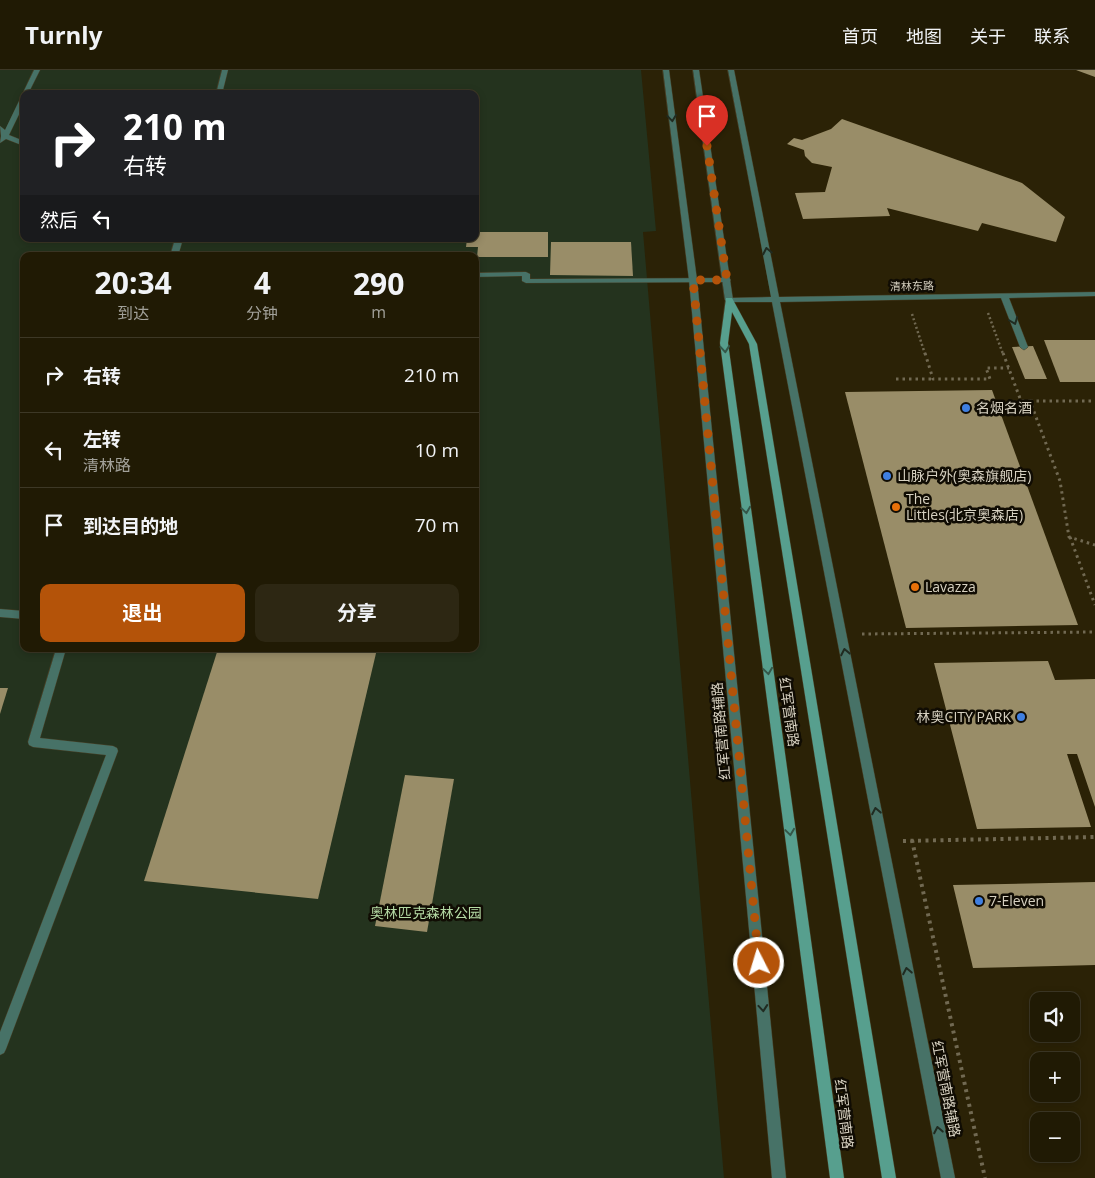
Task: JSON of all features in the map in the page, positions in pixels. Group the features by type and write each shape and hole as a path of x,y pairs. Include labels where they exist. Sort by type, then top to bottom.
{"main road":[{"name":"红军营南路","path":"729,300 753,344 755,354 882,1138"},
{"name":"红军营南路","path":"729,300 724,344 837,1178"},
{"name":"红军营南路","path":"861,1010 889,1178"}],"street":[{"path":"26,90 36,70"},
{"path":"220,90 225,70"},
{"name":"红军营南路辅路","path":"666,70 693,280 779,1178"},
{"path":"696,70 729,300"},
{"name":"红军营南路辅路","path":"731,70 948,1178"},
{"path":"3,138 20,103"},
{"path":"0,128 3,138"},
{"path":"3,138 20,143"},
{"path":"479,275 526,274 526,281 727,280"},
{"name":"清林东路","path":"729,300 1095,294"},
{"path":"1004,296 1024,346"},
{"path":"0,613 20,615"},
{"path":"0,1049 113,751 33,742 60,652"}],"path":[{"path":"981,296 1021,401 1095,401"},
{"path":"918,333 933,379"},
{"path":"896,379 990,379 986,368 1009,368"},
{"path":"1030,400 1060,481 1070,537 1095,605"},
{"path":"1070,537 1095,545"},
{"path":"841,634 1095,632"},
{"path":"882,841 1095,837"},
{"path":"912,840 985,1178"}],"green space":[{"name":"奥林匹克森林公园","path":"0,70 641,70 656,231 643,232 724,1178 0,1178"}],"building":[{"path":"1076,70 1095,70 1095,77"},
{"path":"842,119 1022,183 1065,217 1056,242 982,223 978,231 887,208 890,216 803,219 795,193 825,192 832,167 812,163 805,156 804,150 787,144 794,138 802,140 831,129"},
{"path":"479,232 548,232 548,257 479,257 478,247 466,247 467,242 479,242"},
{"path":"551,242 631,242 633,276 550,275"},
{"path":"1044,340 1095,340 1095,382 1060,382"},
{"path":"1033,346 1047,379 1025,379 1012,347"},
{"path":"992,390 1078,625 906,628 845,392"},
{"path":"217,652 376,652 318,899 144,881"},
{"name":"林奥CITY PARK","path":"1048,661 1055,680 1095,679 1095,807 1077,754 1067,754 1091,827 977,829 934,663"},
{"path":"0,688 8,688 0,714"},
{"path":"405,775 454,779 427,932 375,926"},
{"path":"1095,882 1095,965 973,968 953,885"}],"place":[{"name":"名烟名酒","path":"966,408"},
{"name":"山脉户外(奥森旗舰店)","path":"887,476"},
{"name":"The Littles(北京奥森店)","path":"896,507"},
{"name":"Lavazza","path":"915,587"},
{"name":"林奥CITY PARK","path":"1021,717"},
{"name":"7-Eleven","path":"979,901"}],"route":[{"path":"707,146 727,280 693,280 759,963"}]}
